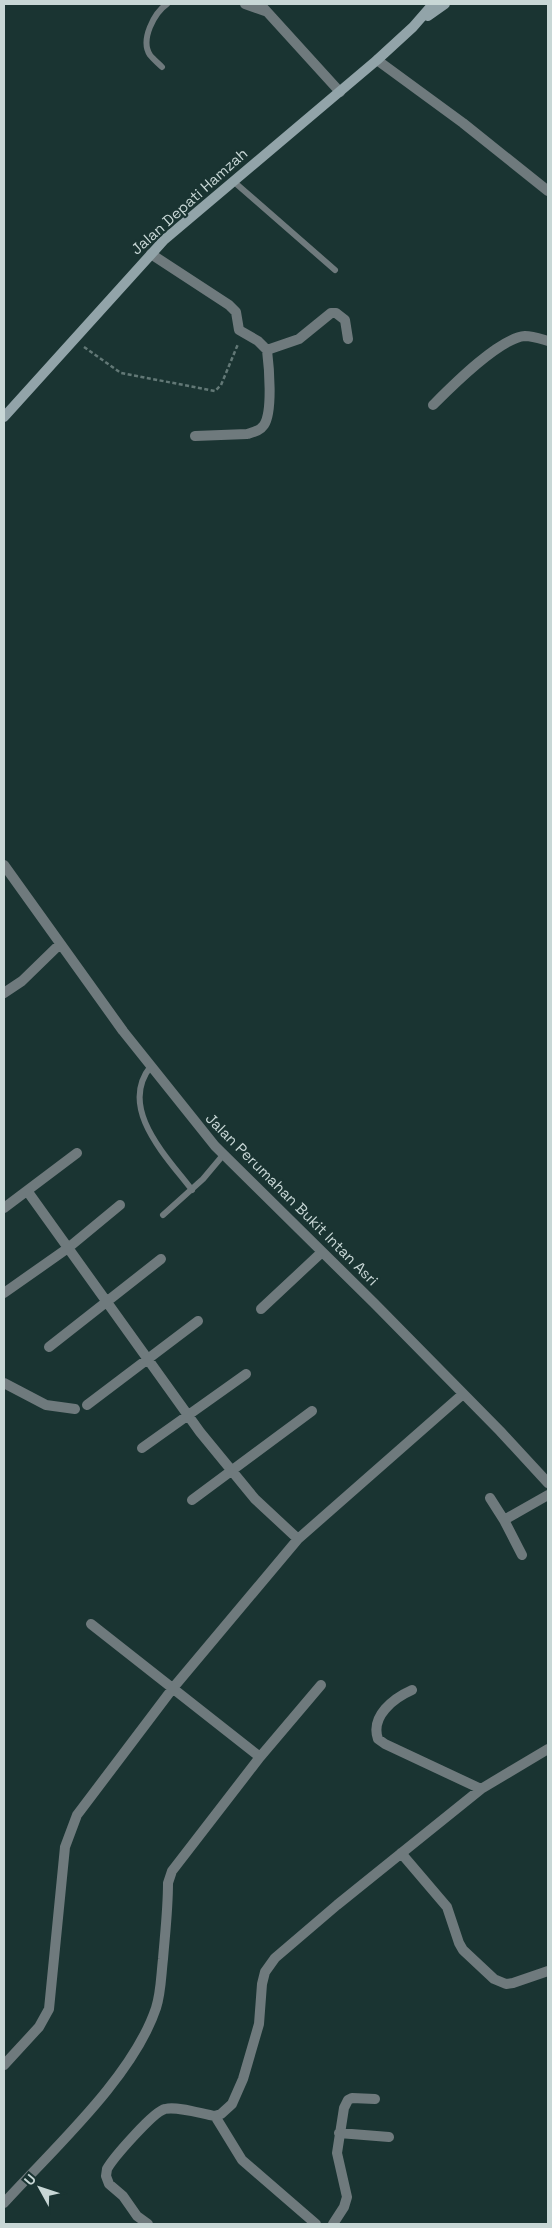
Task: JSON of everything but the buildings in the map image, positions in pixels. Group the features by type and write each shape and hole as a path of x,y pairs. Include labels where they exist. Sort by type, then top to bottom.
{"main road":[{"name":"Jalan Depati Hamzah","path":"414,27 433,4"},
{"name":"Jalan Depati Hamzah","path":"4,416 164,240 414,27 445,4"}],"street":[{"path":"245,4 263,7 340,92"},
{"path":"377,60 470,128 548,191"},
{"path":"151,254 229,305 236,312 239,330 267,350 268,417 264,426 255,432 247,434 195,436"},
{"path":"267,350 299,339 331,314 336,313 345,320 348,339"},
{"path":"433,405 474,366 509,342 526,336 548,341"},
{"name":"Jalan Perumahan Bukit Intan Asri","path":"4,865 60,944 191,1118 224,1154 500,1431 548,1483"},
{"path":"4,993 22,980 60,944"},
{"path":"4,1208 28,1192 76,1153"},
{"path":"28,1192 188,1416 232,1473 265,1510 298,1539"},
{"path":"4,1293 68,1248 120,1205"},
{"path":"261,1309 322,1252"},
{"path":"49,1347 162,1259"},
{"path":"87,1405 198,1321"},
{"path":"142,1448 246,1374"},
{"path":"4,1382 46,1406 75,1409"},
{"path":"4,2065 39,2027 49,2010 65,1847 70,1830 99,1783 173,1688 298,1539 463,1394"},
{"path":"192,1500 232,1473 312,1411"},
{"path":"504,1520 548,1495"},
{"path":"490,1498 522,1555"},
{"path":"91,1624 260,1757"},
{"path":"4,2202 77,2124 137,2050 149,2026 160,1990 168,1883 172,1871 260,1757 321,1684"},
{"path":"412,1690 392,1700 384,1711 377,1724 378,1739 481,1790"},
{"path":"148,2224 137,2216 123,2196 109,2184 106,2176 108,2167 147,2122 162,2110 171,2109 215,2116 221,2114 232,2104 243,2079 259,2024 262,1984 266,1972 275,1958 481,1790 548,1749"},
{"path":"402,1853 447,1907 463,1950 494,1979 506,1984 513,1983 548,1971"},
{"path":"333,2224 344,2207 347,2197 337,2153 344,2108 348,2100 352,2098 375,2100"},
{"path":"215,2116 242,2160 316,2224"},
{"path":"339,2133 389,2137"}],"lane":[{"path":"162,66 149,55 146,41 152,23 160,9 166,4"},
{"path":"233,181 335,270"},
{"path":"151,1066 141,1085 139,1107 146,1126 161,1150 192,1190"},
{"path":"163,1215 192,1190 224,1154"}],"path":[{"path":"72,340 122,373 216,391 221,385 243,333"}]}
